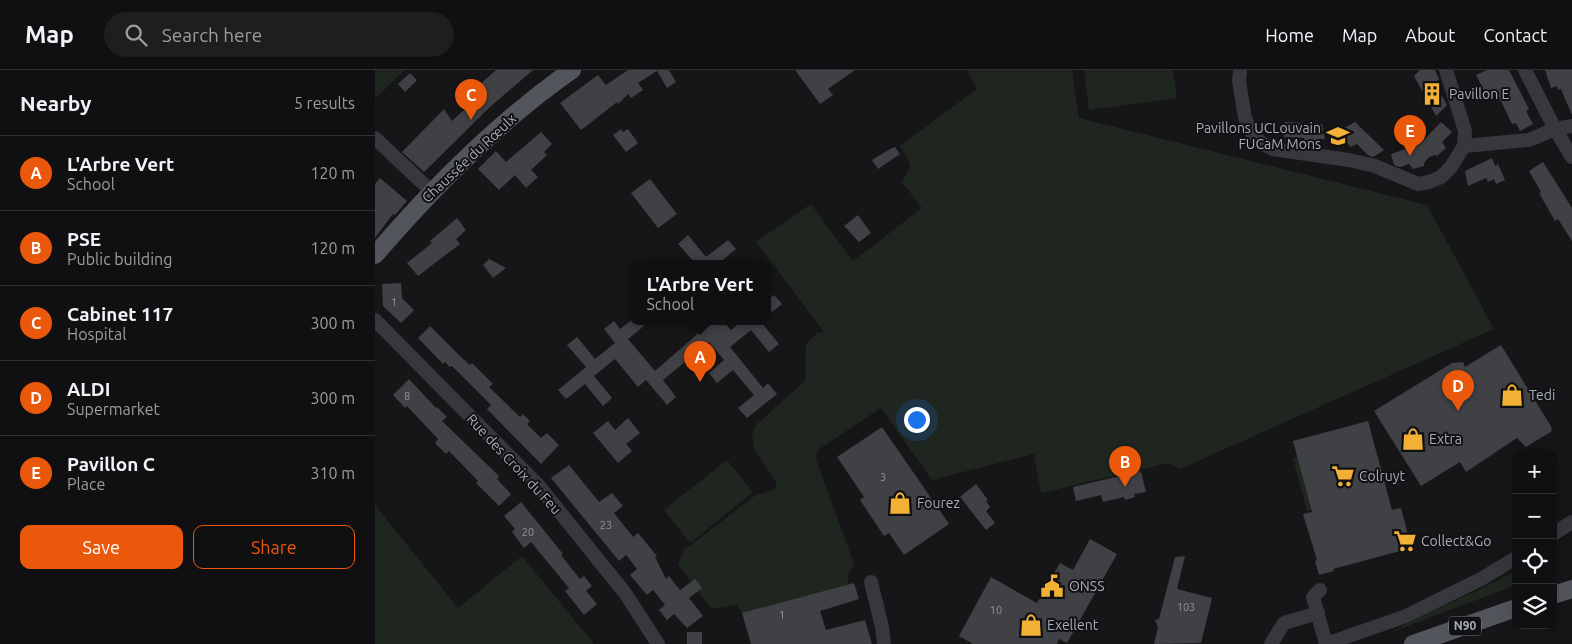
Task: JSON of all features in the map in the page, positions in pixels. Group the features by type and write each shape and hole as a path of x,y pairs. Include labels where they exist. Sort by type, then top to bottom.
{"main road":[{"name":"Chaussée du Rœulx","path":"375,255 431,192 507,120 572,70"},
{"path":"1557,594 1572,589"},
{"path":"1557,595 1572,593"},
{"name":"N90","path":"1413,644 1512,609"}],"street":[{"path":"1240,70 1241,98 1245,118 1251,132 1261,143 1273,149 1349,160 1375,166 1417,184 1441,177 1451,167 1464,146 1465,131 1446,70"},
{"path":"1525,70 1555,129 1572,157"},
{"path":"1464,146 1529,140 1555,129 1572,126"},
{"path":"375,138 431,192"},
{"name":"Rue des Croix du Feu","path":"375,320 538,485 625,593 658,644"},
{"path":"1557,531 1572,522"},
{"path":"1320,590 1313,597 1326,644 1407,616 1481,579 1512,560"},
{"path":"871,582 882,627 884,644"},
{"path":"1271,644 1284,623 1318,613"}],"shaded area":[{"path":"375,70 405,70 375,99"},
{"path":"967,70 1072,70 1079,118 1427,205 1494,329 1180,469 1169,463 1041,493 1034,454 932,480 881,408 818,450 816,459 854,564 848,574 848,586 748,622 737,605 711,609 678,565 683,551 756,495 774,490 777,483 755,451 752,434 756,425 805,381 806,344 817,333 824,332 756,242 811,204 853,261 922,208 902,182 911,165 900,146 977,89"},
{"path":"1084,70 1173,70 1177,98 1089,110"},
{"path":"1299,457 1313,509 1307,511 1293,458"},
{"path":"727,460 753,492 690,543 664,510"},
{"path":"375,505 458,608 522,556 594,644 375,644"},
{"path":"1512,573 1512,587 1389,633 1420,617"}],"building":[{"path":"496,70 533,70 491,106 424,172 402,152 444,109 452,121 467,107 461,101"},
{"path":"628,70 669,70 676,82 667,88 657,71 638,83 643,90 631,98 628,94 618,104 617,102 581,130 560,103 598,75 606,85"},
{"path":"795,70 855,70 828,89 833,95 820,104"},
{"name":"Pavillon E","path":"1420,70 1435,70 1439,79 1435,84 1447,105 1436,116 1414,76"},
{"path":"1487,70 1509,70 1529,109 1526,111 1533,124 1520,131 1516,123 1512,124 1499,97 1489,100 1476,75"},
{"path":"1545,70 1572,70 1572,115 1561,89 1558,90 1557,86 1551,88"},
{"path":"410,73 417,80 405,92 398,84"},
{"path":"1285,122 1322,124 1325,139 1319,139 1317,144 1305,144 1304,138 1284,137 1283,129"},
{"path":"1355,122 1384,150 1373,157 1368,155 1357,144 1351,147 1343,139 1346,133 1342,129"},
{"path":"1441,122 1452,132 1442,142 1446,148 1437,156 1429,157 1424,166 1413,169 1409,164 1400,167 1394,165 1391,154 1420,144"},
{"path":"621,129 623,132 628,129 638,143 626,152 613,135"},
{"path":"541,132 552,144 544,152 547,155 531,170 538,177 526,188 515,175 499,190 478,169 496,151 506,162"},
{"path":"895,147 900,154 878,169 872,160"},
{"path":"1492,158 1495,166 1498,164 1505,180 1496,184 1494,179 1488,182 1486,178 1468,186 1465,171"},
{"path":"1543,162 1572,208 1572,241 1558,219 1555,221 1529,171"},
{"path":"380,178 407,201 395,215 393,214 375,238 375,184"},
{"path":"650,179 677,214 658,228 631,193"},
{"path":"858,215 871,233 859,242 844,226"},
{"path":"457,218 466,230 456,239 460,244 418,276 407,263 432,243 430,241"},
{"path":"688,235 706,257 728,240 736,249 723,260 692,260 678,244"},
{"path":"489,259 506,268 493,278 483,265"},
{"path":"401,283 402,298 414,310 401,323 383,306 382,284"},
{"path":"774,295 782,304 771,313 771,297"},
{"path":"614,321 620,329 629,322 629,325 645,325 628,339 655,371 701,331 696,325 727,325 731,330 737,325 763,325 779,344 769,352 751,330 730,347 763,388 768,383 777,394 747,418 738,408 754,395 733,370 717,383 709,373 724,360 709,342 663,380 676,397 667,405 646,380 638,387 615,359 594,376 612,398 603,406 585,384 566,399 558,390 586,367 567,345 577,337 595,359 615,343 604,329"},
{"path":"430,326 462,358 470,365 472,363 493,384 489,387 520,417 523,414 530,421 527,424 541,438 547,433 559,445 541,464 487,409 491,405 452,366 450,367 445,362 443,364 418,338"},
{"path":"1501,345 1552,428 1552,431 1526,447 1517,438 1466,472 1460,462 1421,486 1374,411 1452,363 1463,362 1465,367"},
{"path":"409,379 447,417 442,421 499,476 497,479 511,494 499,506 476,483 478,481 449,451 446,454 435,443 438,439 407,406 405,408 393,395"},
{"path":"628,418 640,433 626,444 632,451 618,463 593,433 608,421 615,430"},
{"name":"Colruyt","path":"1368,421 1392,510 1401,508 1411,546 1404,550 1333,569 1334,571 1319,575 1315,561 1317,560 1303,514 1312,512 1293,441"},
{"path":"882,427 949,524 904,555 889,533 884,536 860,500 864,497 837,457"},
{"path":"569,465 599,502 612,493 623,506 614,513 633,537 638,533 657,556 655,557 666,579 669,576 680,590 695,579 702,588 689,598 703,616 687,628 674,614 667,620 659,610 665,605 653,590 647,595 630,575 637,569 626,555 619,561 551,478"},
{"path":"1141,471 1146,492 1134,494 1135,497 1125,500 1124,497 1103,502 1101,495 1076,501 1073,487"},
{"path":"976,484 988,500 986,501 990,507 986,511 995,523 986,530 960,497"},
{"path":"521,502 563,554 561,555 580,579 584,576 592,586 586,591 597,604 584,615 565,591 569,588 531,542 524,548 512,532 515,529 504,516"},
{"path":"1090,539 1117,554 1067,643 1059,639 1057,644 973,644 959,636 991,577 1037,603 1060,563 1073,570"},
{"path":"1185,556 1177,589 1212,598 1201,643 1154,644 1158,627 1155,620 1159,619 1175,557"},
{"path":"854,583 859,599 820,611 826,630 865,620 872,644 751,644 742,613"},
{"path":"687,632 702,632 702,644 687,644"}],"place":[{"name":"Pavillon E","path":"1432,94"},
{"name":"Cabinet 117","path":"471,120"},
{"name":"Pavillons UCLouvain FUCaM Mons","path":"1338,136"},
{"name":"Pavillon C","path":"1410,156"},
{"name":"L'Arbre Vert","path":"700,382"},
{"name":"Tedi","path":"1512,395"},
{"name":"ALDI","path":"1458,411"},
{"name":"Extra","path":"1413,439"},
{"name":"Colruyt","path":"1343,476"},
{"name":"PSE","path":"1125,487"},
{"name":"Fourez","path":"900,503"},
{"name":"Collect&Go","path":"1405,541"},
{"name":"ONSS","path":"1052,586"},
{"name":"Exellent","path":"1031,625"}]}
